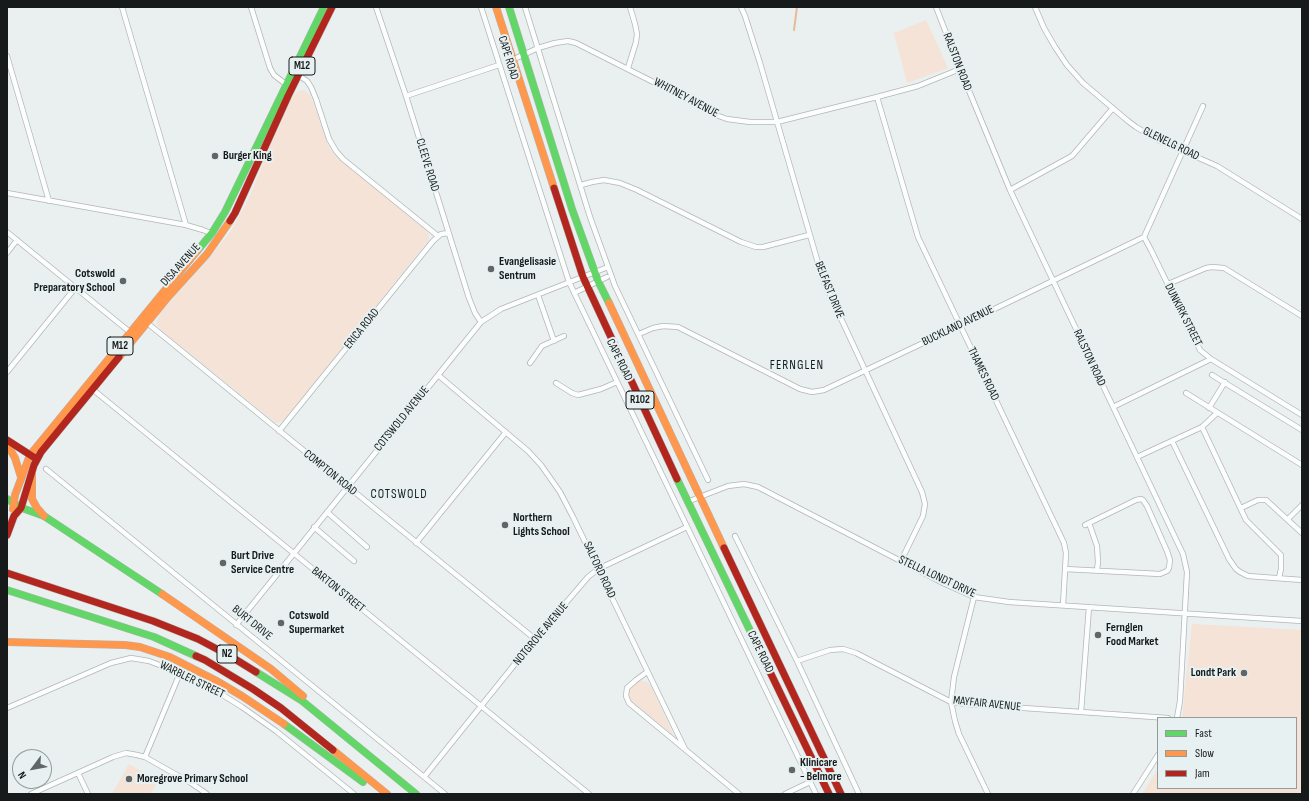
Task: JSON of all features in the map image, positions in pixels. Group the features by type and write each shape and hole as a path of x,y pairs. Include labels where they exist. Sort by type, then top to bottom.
{"main road":[{"name":"DISA AVENUE","path":"14,516 10,501 33,457 144,321 212,233 225,212 289,86 324,7"},
{"name":"DISA AVENUE","path":"295,73 332,7"},
{"name":"CAPE ROAD","path":"496,7 583,277 687,502 828,794"},
{"name":"CAPE ROAD","path":"509,7 572,209 594,272 841,794"},
{"name":"DISA AVENUE","path":"144,321 207,254 239,206 289,86"},
{"path":"7,440 33,457"},
{"path":"7,444 15,458 21,478"},
{"name":"DISA AVENUE","path":"7,535 14,516 21,508 32,473 33,457"},
{"path":"32,473 32,499 44,516 184,608 271,669 311,702 316,711"},
{"path":"10,501 21,508 44,516"},
{"name":"N2","path":"7,573 142,616 187,634 219,650 246,665 301,700 416,794"},
{"name":"N2","path":"7,590 142,633 164,641 205,660 253,689 286,712 387,794"},
{"path":"7,642 125,644 140,647 170,657 242,696 270,714 380,794"},
{"path":"821,777 831,772"}],"street":[{"path":"122,7 186,225"},
{"path":"251,7 270,68 274,75 289,86"},
{"name":"CLEEVE ROAD","path":"376,7 406,96 473,308 482,322"},
{"name":"CAPE ROAD","path":"481,7 569,282 816,794"},
{"path":"525,7 590,217 615,286 708,480"},
{"path":"628,68 637,34 630,7"},
{"name":"BELFAST DRIVE","path":"741,7 750,31 826,290 924,498 923,516 901,561"},
{"name":"RALSTON ROAD","path":"936,7 960,70 1010,190 1186,560 1186,614 1180,701 1177,717"},
{"name":"GLENELG ROAD","path":"1035,7 1044,28 1067,65 1084,83 1136,127 1183,151 1217,166 1302,218"},
{"name":"WHITNEY AVENUE","path":"512,60 538,48 562,41 576,43 628,68 716,115 727,119 750,122 776,122 877,97 918,86 960,70"},
{"path":"7,56 49,201"},
{"path":"406,96 499,65"},
{"path":"295,73 307,81 313,91 331,144 343,159 438,236 449,233"},
{"name":"THAMES ROAD","path":"877,97 918,237 1066,548 1063,605"},
{"path":"1144,237 1203,106"},
{"path":"1010,190 1072,156 1113,108"},
{"path":"581,186 604,180 620,183 741,242 756,247 763,247 809,235"},
{"path":"7,193 186,225 212,233 219,238"},
{"path":"7,232 133,334"},
{"name":"ERICA ROAD","path":"279,432 438,236"},
{"name":"BUCKLAND AVENUE","path":"639,334 653,328 663,326 678,328 806,391 817,392 960,326 1052,280 1144,237"},
{"name":"DUNKIRK STREET","path":"1144,237 1200,350 1211,359 1302,415"},
{"path":"7,253 17,240"},
{"name":"COTSWOLD AVENUE","path":"236,625 314,527 482,322 501,309 608,267"},
{"path":"1168,284 1206,268 1224,268 1302,316"},
{"path":"574,293 607,277"},
{"path":"7,372 76,287"},
{"path":"538,295 554,341"},
{"name":"COMPTON ROAD","path":"144,321 535,639"},
{"path":"530,363 540,348 564,336"},
{"path":"1113,408 1211,359"},
{"name":"SALFORD ROAD","path":"438,375 528,451 551,478 568,506 685,749"},
{"path":"1212,375 1302,430"},
{"path":"556,383 578,395 601,389 617,382"},
{"path":"1208,408 1225,382"},
{"name":"BARTON STREET","path":"90,388 589,794"},
{"path":"1186,393 1302,465"},
{"path":"1137,457 1202,427 1216,413"},
{"path":"1202,427 1248,523 1280,555 1282,569 1279,578"},
{"path":"416,543 506,432"},
{"path":"1172,441 1229,559 1236,570 1248,576 1302,580"},
{"name":"BURT DRIVE","path":"46,469 445,794"},
{"name":"STELLA LONDT DRIVE","path":"687,502 728,486 744,484 752,485 974,597 1009,602 1302,621"},
{"path":"1240,508 1263,499 1270,503 1302,533"},
{"path":"1065,569 1160,574 1167,571 1170,560 1167,551 1143,500 1136,500 1087,524 1097,546 1097,570"},
{"path":"1288,519 1302,505"},
{"path":"327,512 367,547"},
{"path":"314,527 354,561"},
{"name":"NOTGROVE AVENUE","path":"424,777 535,639 588,577 598,569 687,527"},
{"path":"735,536 797,662 858,794"},
{"path":"974,597 954,677 951,702 959,734 988,794"},
{"path":"1081,712 1089,607"},
{"name":"MAYFAIR AVENUE","path":"797,662 830,650 843,649 856,653 951,702 1157,717"},
{"name":"WARBLER STREET","path":"7,708 118,660 131,658 142,659 180,673 218,692 242,707 276,731 354,794"},
{"name":"SALFORD ROAD","path":"648,672 627,688 627,700 632,706 739,794"},
{"path":"145,757 180,673"},
{"path":"31,794 120,754 131,754 145,757 191,783 207,794"},
{"path":"1133,794 1157,757"},
{"path":"78,773 88,794"},
{"path":"785,794 810,782"}],"shaded area":[{"path":"926,20 948,68 907,83 894,33"},
{"path":"304,90 311,97 327,143 333,154 427,231 429,240 284,420 276,423 162,331 157,325 157,320 159,314 231,231 250,196 292,97 298,91"},
{"name":"Londt Park","path":"1192,624 1302,630 1302,794 1142,794 1157,771 1157,789 1297,789 1297,717 1182,717"},
{"path":"637,682 647,682 651,686 674,736 630,699 629,692"},
{"path":"129,764 158,781 150,794 112,794"}],"waterway":[{"path":"794,30 797,7"}],"traffic: fast":[{"path":"197,251 212,233 225,212 324,7"},
{"path":"509,7 572,209 598,281 609,303"},
{"path":"677,479 757,645"},
{"path":"7,499 22,508 44,516 162,594"},
{"path":"7,590 154,637 196,656"},
{"path":"256,672 301,700 416,794"},
{"path":"284,724 363,782"}],"traffic: slow":[{"path":"496,7 554,188"},
{"path":"119,357 168,297 207,254 230,221"},
{"path":"13,509 15,495 30,455 197,251"},
{"path":"609,303 724,548"},
{"path":"7,444 15,458 21,477"},
{"path":"32,473 32,499 44,516"},
{"path":"162,594 271,669 303,696"},
{"path":"7,642 125,645 140,647 170,657 215,680 284,724"},
{"path":"333,750 387,794"}],"traffic: jam":[{"path":"230,221 288,96 332,7"},
{"path":"554,188 583,277 677,479"},
{"path":"7,535 14,516 21,508 34,465 41,452 119,357"},
{"path":"7,440 35,458"},
{"path":"724,548 841,794"},
{"path":"7,573 153,621 198,639 256,672"},
{"path":"757,645 829,794"},
{"path":"196,656 253,689 281,708 333,750"}],"place":[{"name":"Burger King","path":"215,156"},
{"name":"Evangelisasie Sentrum","path":"491,269"},
{"name":"Cotswold Preparatory School","path":"123,281"},
{"name":"Northern Lights School","path":"505,525"},
{"name":"Burt Drive Service Centre","path":"223,563"},
{"name":"Cotswold Supermarket","path":"281,623"},
{"name":"Fernglen Food Market","path":"1098,635"},
{"name":"Londt Park","path":"1244,673"},
{"name":"Klinicare - Belmore","path":"792,770"},
{"name":"Moregrove Primary School","path":"129,779"}],"district":[{"name":"FERNGLEN","path":"797,366"},
{"name":"COTSWOLD","path":"399,495"}]}
